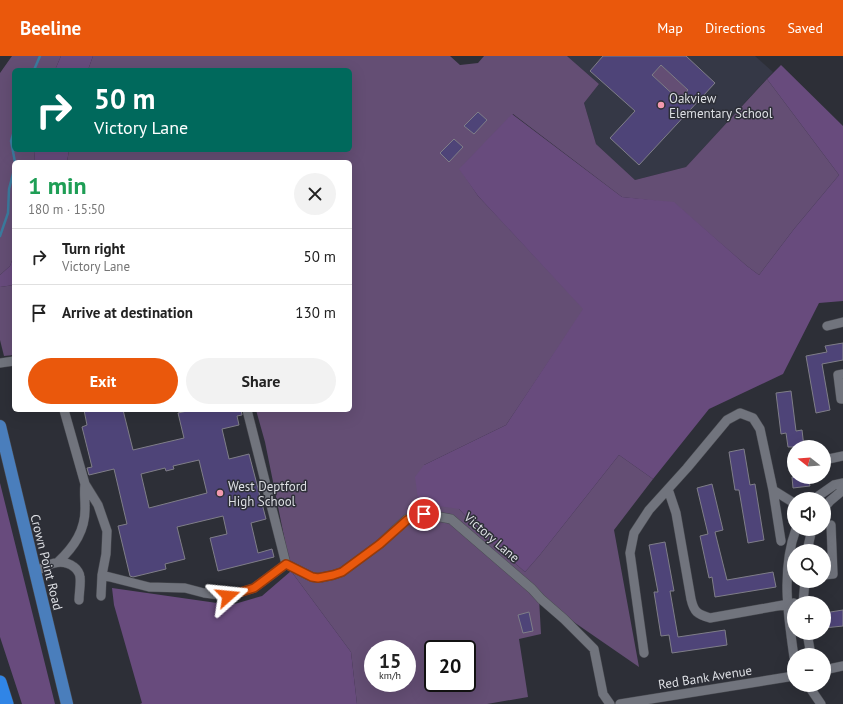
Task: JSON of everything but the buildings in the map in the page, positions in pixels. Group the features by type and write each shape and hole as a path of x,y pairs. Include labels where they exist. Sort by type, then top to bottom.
{"highway":[{"path":"0,682 7,704"}],"main road":[{"name":"Crown Point Road","path":"0,426 67,704"}],"street":[{"path":"827,326 843,322"},
{"path":"0,363 12,361"},
{"path":"843,374 838,375 841,399 843,399"},
{"path":"65,412 85,484 98,505 107,531 101,596"},
{"path":"102,575 149,587 185,588 204,593 228,596 254,588 286,564 248,412"},
{"path":"644,653 630,553 634,533 649,510 728,420 740,413 753,418 760,428 773,490 781,541"},
{"path":"831,459 843,456"},
{"path":"824,492 834,485 843,483"},
{"path":"58,562 69,552 78,540 84,521 86,507 84,494 85,484"},
{"path":"668,489 676,513 691,599 693,607 699,614 710,618 787,605"},
{"path":"773,490 787,499"},
{"path":"831,500 843,490"},
{"name":"Victory Lane","path":"286,564 312,577 318,578 333,575 342,572 380,544 407,520 424,514 451,520 532,589 591,646 595,652 603,694 610,704"},
{"path":"831,525 833,574 831,574"},
{"path":"35,572 46,565 58,562 69,563 76,568 80,576 79,600"},
{"path":"831,669 843,666"},
{"name":"Red Bank Avenue","path":"620,704 787,677"},
{"path":"813,692 821,704"}],"shaded area":[{"path":"12,56 61,56 56,68 12,68 12,152 34,152 35,160 12,160 12,260 10,266 0,275 0,73"},
{"path":"61,56 93,56 89,68 56,68"},
{"path":"93,56 450,56 460,65 478,63 484,56 567,56 599,84 584,103 596,144 635,180 686,167 767,79 839,175 794,229 759,275 674,203 622,197 513,114 460,169 478,196 584,309 506,425 424,465 459,509 483,535 525,572 619,455 653,479 614,530 639,667 539,598 541,634 519,639 528,697 487,704 357,704 351,652 291,571 265,442 257,412 352,412 352,160 67,160 69,152 352,152 352,68 89,68"},
{"path":"567,56 755,56 773,72 686,167 635,180 596,144 584,103 599,84"},
{"path":"661,65 688,90 679,100 652,75"},
{"path":"781,65 843,126 843,301 819,303 783,374 709,409 653,479 619,455 525,572 483,535 459,509 419,503 415,477 424,465 506,425 583,309 478,196 459,169 512,114 622,197 674,202 759,275 794,229 839,175 767,79"},
{"path":"34,152 69,152 67,160 35,160"},
{"path":"12,260 12,285 0,287 0,275 10,266"},
{"path":"12,285 12,355 4,356 0,340 0,287"},
{"path":"0,483 55,704 22,704 0,637"},
{"path":"291,571 351,652 357,704 140,704 142,703 114,605 112,588 231,605 262,596"}],"waterway":[{"path":"35,68 40,56"},
{"path":"12,138 12,146"},
{"path":"13,152 15,160"},
{"path":"0,236 8,213 9,189 12,178"}],"place":[{"name":"Oakview Elementary School","path":"661,105"},
{"name":"West Deptford High School","path":"220,493"}],"route":[{"path":"228,596 254,588 286,564 312,577 318,578 342,572 380,544 407,520 424,514"}]}
